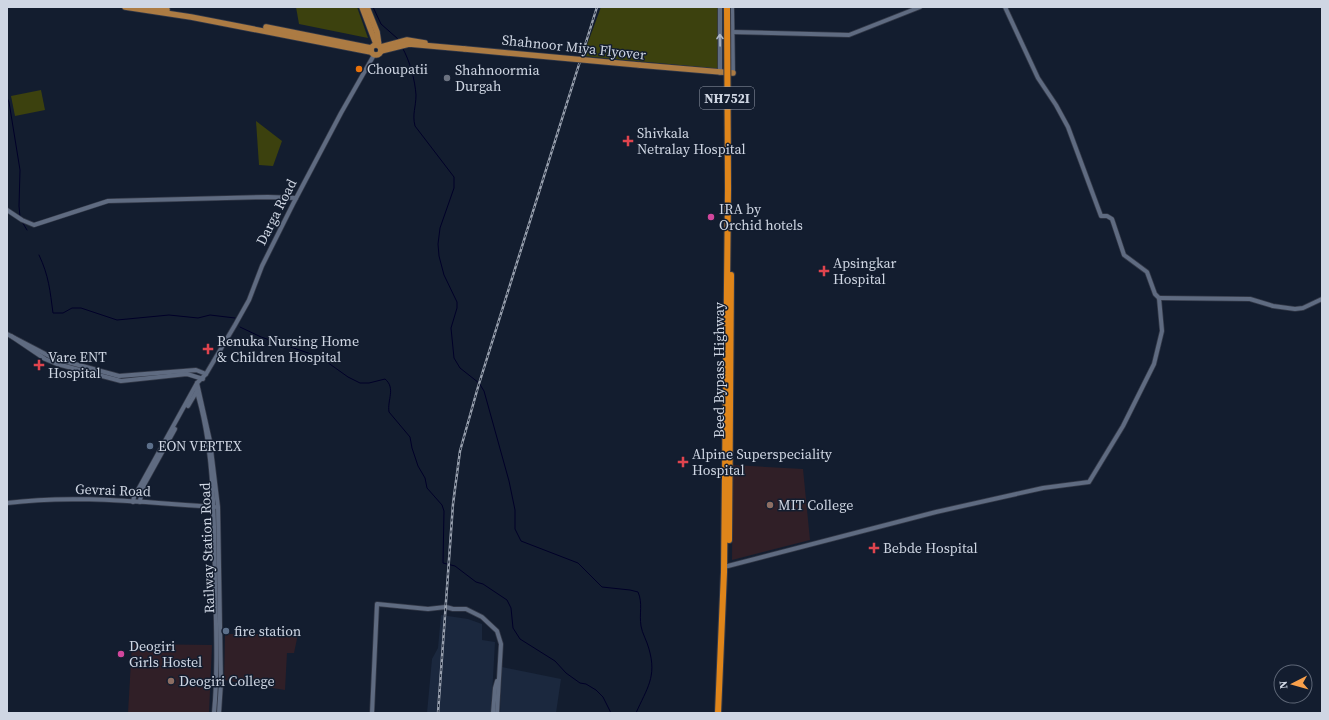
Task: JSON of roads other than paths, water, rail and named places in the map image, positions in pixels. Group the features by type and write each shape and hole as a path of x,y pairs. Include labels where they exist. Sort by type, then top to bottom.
{"highway":[{"name":"Beed Bypass Highway","path":"722,713 726,566 728,193 727,7"},
{"name":"Beed Bypass Highway","path":"718,713 726,566"}],"main road":[{"path":"125,7 191,16 378,49"},
{"path":"150,7 300,32 378,49"},
{"path":"362,7 378,49"},
{"path":"367,7 377,32 378,49"},
{"name":"Shahnoor Miya Flyover","path":"378,49 407,40 461,48"},
{"name":"Shahnoor Miya Flyover","path":"378,49 409,44 678,70 733,73"}],"street":[{"path":"720,7 720,73"},
{"path":"732,7 733,73"},
{"path":"732,32 849,35 920,7"},
{"path":"726,566 936,512 1043,488 1089,482 1126,419 1154,364 1162,331 1159,298 1155,294 1147,272 1124,255 1109,217 1101,216 1068,127 1038,78 1005,7"},
{"name":"Darga Road","path":"133,502 134,497 235,325 262,266 296,198 344,107 378,49"},
{"path":"7,210 20,219 34,225 108,200 268,197 296,198"},
{"path":"1159,298 1257,300 1264,303 1294,309 1303,308 1322,299"},
{"path":"8,334 53,358 119,376 196,370 206,374"},
{"path":"8,334 14,340 45,359 57,364 121,381 187,374 199,385"},
{"name":"Darga Road","path":"140,502 144,485 199,385"},
{"name":"Railway Station Road","path":"199,385 213,459 216,507 221,683 219,713"},
{"name":"Gevrai Road","path":"7,503 37,499 140,502 216,507"},
{"name":"Railway Station Road","path":"214,713 217,668 216,507"},
{"path":"372,713 377,604 428,609 446,607 453,609 466,609 482,617 497,631 501,644 497,713"},
{"path":"493,713 495,688 498,678"}],"waterway":[{"path":"373,7 381,24 398,39"},
{"path":"402,47 410,64 415,83 415,126 454,177 454,188 440,228 438,244 439,256 444,275 457,302 457,308 451,328 454,358 460,368 479,383 484,391 509,481 515,510 515,529 521,541 578,563 602,587 638,592 640,600 641,626 649,649 652,667 650,682 636,713"},
{"path":"7,98 9,102 20,170 20,217"},
{"path":"21,220 27,230"},
{"path":"39,255 47,277 53,313 63,313 72,308 81,308 117,320 169,315 198,318 210,315 235,318"},
{"path":"240,327 261,337 320,357 348,377 360,383 369,383 385,379 391,390 389,412 410,437 412,448 418,466 425,478 427,488 442,505 444,511 443,563 455,566 476,582 483,584 507,600 511,608 513,628 520,639 555,661 566,673 580,683 586,684 596,690 603,697 611,713"}],"railway":[{"path":"438,713 453,504 460,451 478,387 597,7"}],"place":[{"name":"Choupatii","path":"359,69"},
{"name":"Shahnoormia Durgah","path":"447,78"},
{"name":"Shivkala Netralay Hospital","path":"628,141"},
{"name":"IRA by Orchid hotels","path":"711,217"},
{"name":"Apsingkar Hospital","path":"824,271"},
{"name":"Renuka Nursing Home & Children Hospital","path":"208,349"},
{"name":"Vare ENT Hospital","path":"39,365"},
{"name":"EON VERTEX","path":"150,446"},
{"name":"Alpine Superspeciality Hospital","path":"683,462"},
{"name":"MIT College","path":"770,505"},
{"name":"Bebde Hospital","path":"874,548"},
{"name":"fire station","path":"226,631"},
{"name":"Deogiri Girls Hostel","path":"121,654"},
{"name":"Deogiri College","path":"171,681"}]}
